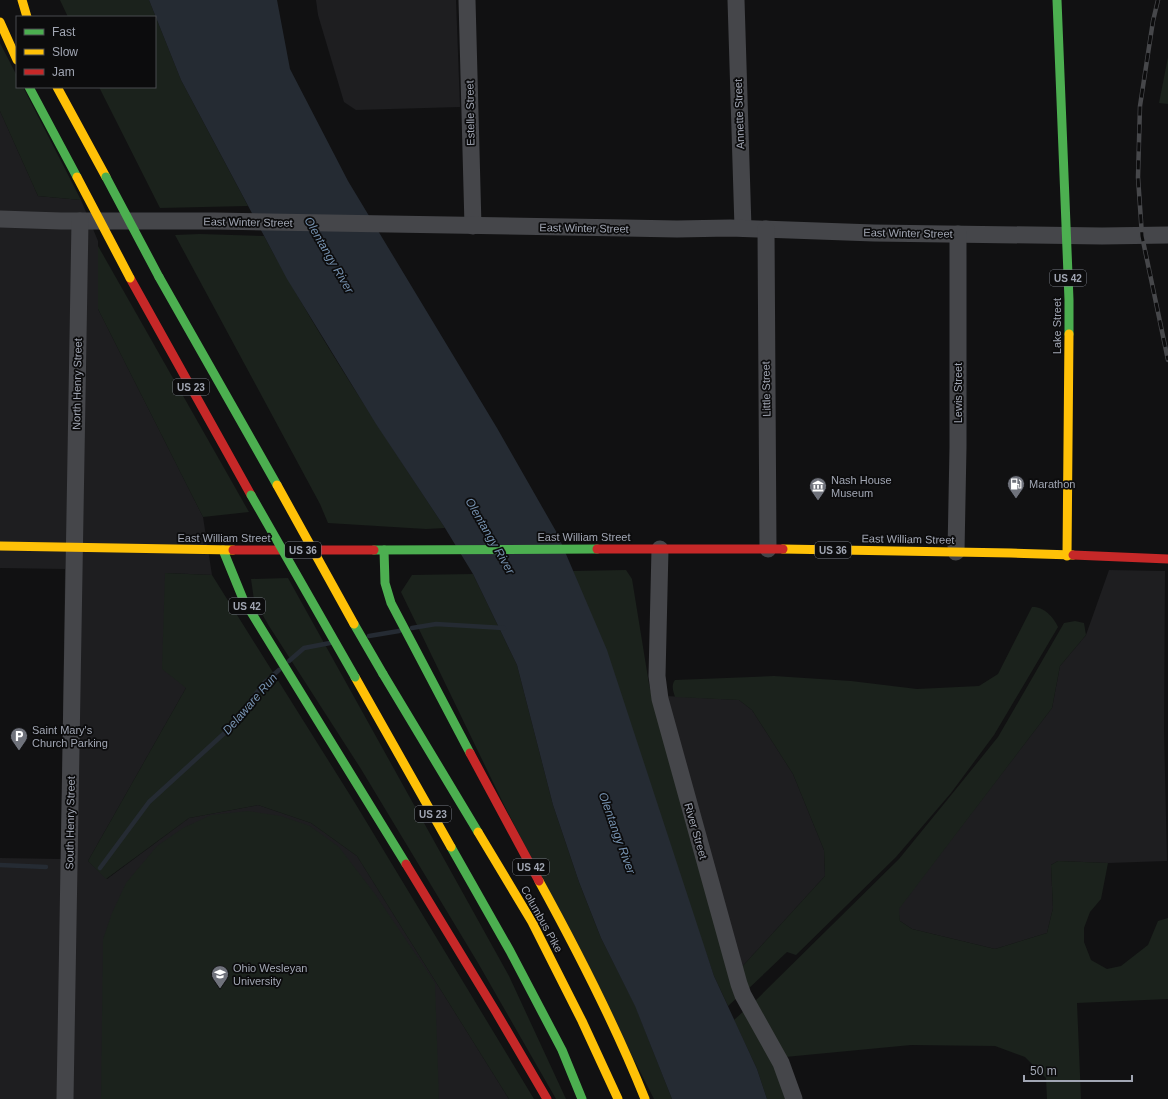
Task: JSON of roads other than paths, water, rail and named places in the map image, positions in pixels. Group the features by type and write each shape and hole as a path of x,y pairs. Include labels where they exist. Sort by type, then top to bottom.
{"highway":[{"path":"22,0 28,16"},
{"name":"Lake Street","path":"1057,0 1069,300 1067,556"},
{"path":"0,22 16,58"},
{"name":"US 23","path":"30,88 130,278 251,495 514,958 562,1050 582,1099"},
{"name":"Columbus Pike","path":"58,88 158,277 277,485 336,593 532,922 582,1021 618,1099"},
{"name":"East William Street","path":"0,546 223,550 768,549 1011,553 1168,559"},
{"name":"US 42","path":"223,550 243,599 496,1012 547,1099"},
{"name":"US 42","path":"384,550 385,583 387,593 400,621 604,1004 645,1099"}],"street":[{"name":"Estelle Street","path":"467,0 473,226"},
{"name":"Annette Street","path":"736,0 743,228"},
{"name":"East Winter Street","path":"0,219 677,229 743,228 958,234 1168,235"},
{"name":"North Henry Street","path":"74,547 80,221"},
{"name":"Little Street","path":"766,229 768,549"},
{"name":"Lewis Street","path":"956,552 958,447 958,234"},
{"name":"South Henry Street","path":"65,1099 74,547"},
{"name":"River Street","path":"660,549 657,676 660,699 739,984 743,995 781,1064 794,1099"}],"water":[{"name":"Olentangy River","path":"149,0 277,0 290,69 348,181 497,428 557,533 607,650 714,976 757,1069 767,1099 672,1099 635,1006 601,938 579,882 553,805 517,665 473,574 445,528 376,424 287,279 181,80"}],"waterway":[{"name":"Delaware Run","path":"412,628 436,624 504,628"},
{"name":"Delaware Run","path":"369,636 399,631"},
{"name":"Delaware Run","path":"289,661 304,648 330,643"},
{"name":"Delaware Run","path":"100,868 149,802 230,728 264,683 279,670"},
{"name":"Delaware Run","path":"0,865 46,867"}],"railway":[{"path":"1158,0 1153,21 1140,106 1138,177 1142,236 1168,360"}],"place":[{"name":"Marathon","path":"1016,499"},
{"name":"Nash House Museum","path":"818,501"},
{"name":"Saint Mary's Church Parking","path":"19,751"},
{"name":"Ohio Wesleyan University","path":"220,989"}]}
